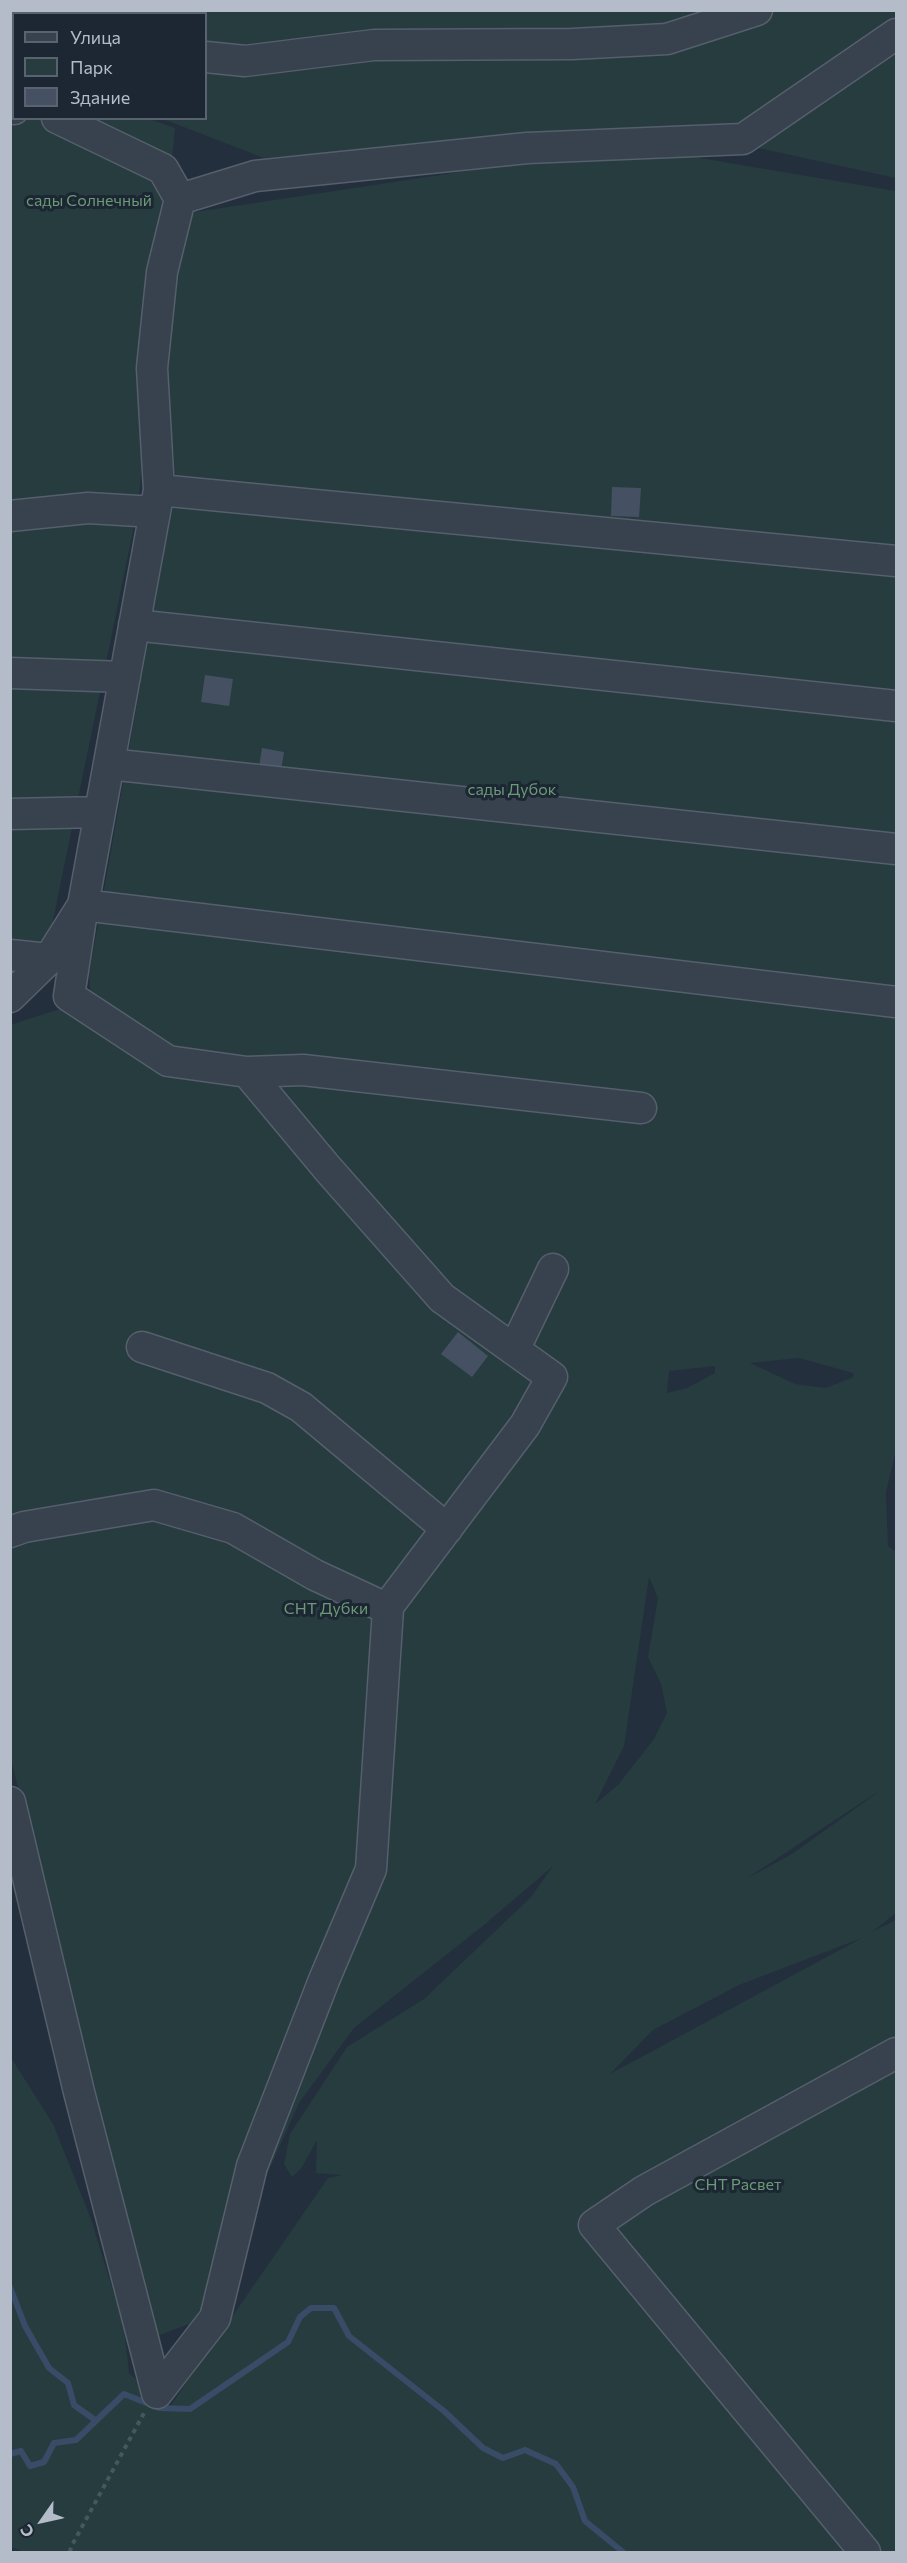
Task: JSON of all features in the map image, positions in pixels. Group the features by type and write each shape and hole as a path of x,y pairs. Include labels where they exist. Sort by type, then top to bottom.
{"street":[{"path":"207,57 245,61 374,45 572,44 667,39 757,10"},
{"path":"180,199 255,176 527,148 743,139 897,34"},
{"path":"61,120 163,169 180,199 162,273 152,368 157,501 83,905 69,996 168,1061 247,1072 303,1070 641,1108"},
{"path":"10,516 157,501 897,561"},
{"path":"134,625 897,706"},
{"path":"10,673 125,677"},
{"path":"109,764 897,849"},
{"path":"10,814 100,812"},
{"path":"10,997 49,959 83,905"},
{"path":"83,905 897,1002"},
{"path":"10,955 49,959"},
{"path":"247,1072 328,1169 442,1298 552,1377 525,1425 386,1609"},
{"path":"514,1350 552,1269"},
{"path":"142,1347 267,1389 301,1407 447,1529"},
{"path":"10,1532 24,1527 154,1505 233,1528 315,1575 388,1609 371,1869 324,1980 252,2166 215,2318 157,2393 79,2092 10,1802"},
{"path":"865,2553 594,2225 644,2191 897,2053"}],"path":[{"path":"70,2553 71,2547 135,2427"}],"green space":[{"path":"10,11 896,11 896,178 662,127 264,158 166,120 207,120 207,12 12,12 11,59"},
{"name":"сады Солнечный","path":"11,69 12,120 152,120 175,128 138,507 50,935 11,977"},
{"path":"688,156 896,191 896,1450 886,1492 888,1546 896,1552 896,1913 872,1932 896,1920 896,2552 24,2552 11,2547 10,2056 53,2124 91,2219 124,2327 129,2373 169,2408 328,2178 342,2175 316,2173 317,2140 302,2167 292,2177 284,2164 290,2134 347,2047 424,1999 531,1897 553,1866 484,1925 354,2028 299,2103 202,2319 152,2338 11,1759 10,1025 91,999 89,975 176,484 165,351 189,213 539,160","holes":["799,1358 854,1374 852,1378 825,1388 795,1384 750,1363","715,1366 715,1373 687,1388 667,1393 669,1371","649,1577 658,1598 648,1657 661,1684 667,1713 654,1739 618,1785 595,1804 624,1746","876,1793 877,1793 792,1854 746,1879","862,1938 610,2074 653,2030 739,1985"]}],"building":[{"path":"612,487 641,488 639,517 611,516"},
{"path":"205,675 233,679 229,706 201,702"},
{"path":"262,748 284,752 280,776 258,773"},
{"path":"458,1332 488,1356 472,1377 441,1354"}],"waterway":[{"path":"10,2287 25,2326 49,2368 68,2383 74,2405 95,2420"},
{"path":"10,2454 21,2451 30,2466 44,2462 54,2443 76,2440 124,2394 159,2408 190,2409 288,2342 300,2317 311,2308 334,2308 349,2336 444,2411 483,2448 503,2458 525,2450 556,2464 573,2487 585,2521 623,2552"}],"park label":[{"name":"сады Дубок","path":"512,790"},
{"name":"СНТ Дубки","path":"326,1609"},
{"name":"СНТ Расвет","path":"738,2185"}]}
